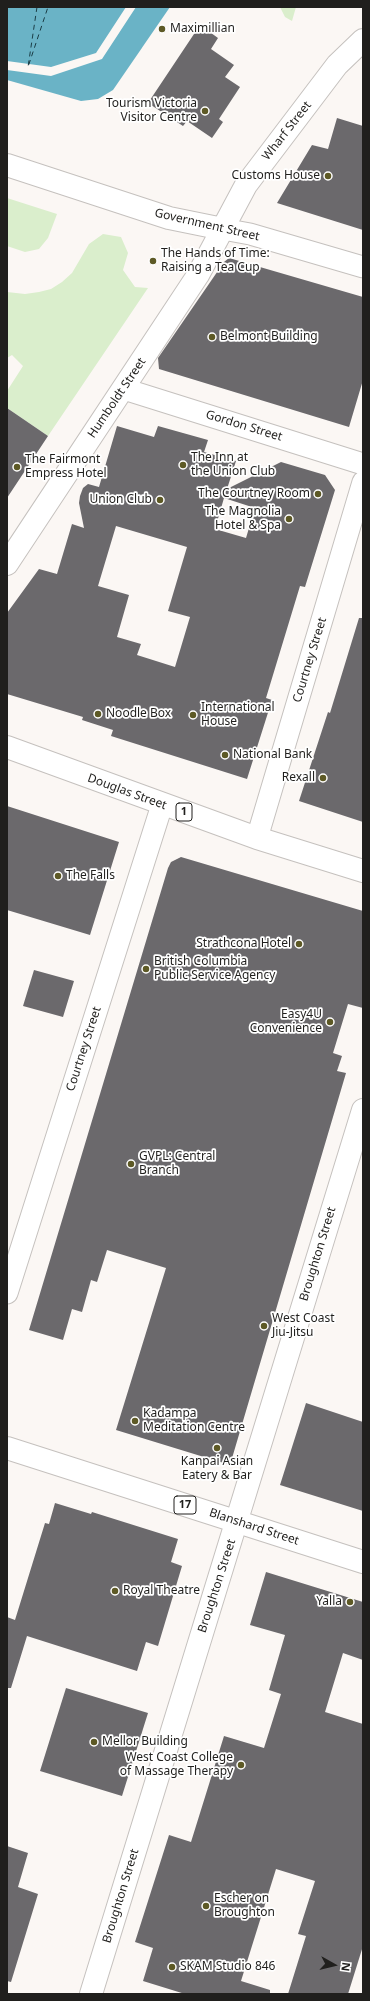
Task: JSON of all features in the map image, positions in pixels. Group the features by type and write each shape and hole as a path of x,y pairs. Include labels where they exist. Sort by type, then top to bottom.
{"street":[{"name":"Wharf Street","path":"223,230 246,185 337,65 363,40"},
{"name":"Government Street","path":"7,165 169,218 223,230 250,234 363,267"},
{"name":"Humboldt Street","path":"7,564 198,275 223,230"},
{"name":"Gordon Street","path":"124,389 363,464"},
{"name":"Courtney Street","path":"257,838 363,482"},
{"name":"Douglas Street","path":"7,747 162,805 257,838 363,870"},
{"name":"Courtney Street","path":"7,1293 162,805"},
{"name":"Broughton Street","path":"91,1994 221,1570 238,1522 315,1262 363,1110"},
{"name":"Blanshard Street","path":"7,1448 363,1562"}],"green space":[{"path":"280,7 296,7 292,21 285,17"},
{"path":"7,198 57,214 48,238 39,249 25,252 7,246"},
{"path":"103,234 121,237 128,253 123,270 135,287 148,288 48,436 7,408 7,391 23,366 12,355 7,358 7,292 25,294 51,289 72,273 89,244"}],"water":[{"path":"7,7 170,7 113,90 98,99 81,101 7,80"}],"pier":[{"path":"126,7 136,7 102,59 51,76 7,70 7,61 51,67 96,53"}],"building":[{"path":"200,25 218,38 211,49 234,65 225,77 240,87 219,119 223,122 212,138 187,121 183,126 148,103"},
{"name":"Customs House","path":"337,118 363,126 363,230 277,203 312,145 328,149"},
{"path":"229,258 363,297 363,380 349,427 159,369 158,358 224,262"},
{"name":"The Fairmont Empress Hotel","path":"7,408 48,436 7,498"},
{"path":"117,426 154,437 158,426 208,440 204,452 236,461 227,489 281,462 325,475 335,490 305,587 300,586 266,698 272,700 247,779 111,736 113,730 82,720 83,717 7,694 7,613 39,569 57,574 72,524 84,528 79,503 83,488 88,484 99,487","holes":["224,498 255,508 246,538 215,529","116,526 187,547 168,611 190,617 175,667 137,655 141,644 117,637 129,595 98,586"]},
{"path":"359,618 363,618 363,822 299,801 328,712 330,713"},
{"name":"The Falls","path":"7,806 119,842 90,935 7,910"},
{"path":"181,857 363,911 363,1008 348,1004 333,1053 342,1056 337,1071 346,1073 230,1465 116,1430 166,1268 107,1250 97,1282 91,1280 82,1312 72,1309 63,1340 29,1330 168,868 171,862"},
{"path":"34,970 74,981 63,1017 23,1006"},
{"path":"306,1403 363,1422 363,1511 280,1485"},
{"path":"55,1503 91,1514 92,1512 178,1539 171,1562 182,1566 158,1646 146,1642 137,1671 27,1636 11,1688 7,1688 7,1617 15,1620 45,1523 49,1524"},
{"path":"266,1572 363,1602 363,1660 343,1653 325,1712 363,1724 363,1946 348,1994 288,1994 306,1936 298,1934 315,1881 276,1869 241,1981 270,1990 270,1994 185,1994 143,1981 153,1948 135,1942 169,1835 191,1842 224,1736 264,1748 281,1694 269,1690 285,1635 250,1625"},
{"name":"Mellor Building","path":"66,1688 148,1713 122,1796 40,1771"},
{"path":"7,1846 28,1853 18,1887 38,1894 11,1982 7,1981"}],"ferry route":[{"path":"37,7 28,67 48,7"}],"place":[{"name":"Maximillian","path":"162,29"},
{"name":"Tourism Victoria Visitor Centre","path":"205,111"},
{"name":"Customs House","path":"328,176"},
{"name":"The Hands of Time: Raising a Tea Cup","path":"153,261"},
{"name":"Belmont Building","path":"212,337"},
{"name":"The Inn at the Union Club","path":"183,465"},
{"name":"The Fairmont Empress Hotel","path":"17,467"},
{"name":"The Courtney Room","path":"318,494"},
{"name":"Union Club","path":"160,500"},
{"name":"The Magnolia Hotel & Spa","path":"289,519"},
{"name":"Noodle Box","path":"98,714"},
{"name":"International House","path":"193,715"},
{"name":"National Bank","path":"225,755"},
{"name":"Rexall","path":"323,778"},
{"name":"The Falls","path":"58,876"},
{"name":"Strathcona Hotel","path":"299,944"},
{"name":"British Columbia Public Service Agency","path":"146,969"},
{"name":"Easy4U Convenience","path":"330,1022"},
{"name":"GVPL: Central Branch","path":"131,1164"},
{"name":"West Coast Jiu-Jitsu","path":"264,1326"},
{"name":"Kadampa Meditation Centre","path":"135,1421"},
{"name":"Kanpai Asian Eatery & Bar","path":"217,1448"},
{"name":"Royal Theatre","path":"115,1591"},
{"name":"Yalla","path":"350,1602"},
{"name":"Mellor Building","path":"94,1742"},
{"name":"West Coast College of Massage Therapy","path":"241,1765"},
{"name":"Escher on Broughton","path":"206,1906"},
{"name":"SKAM Studio 846","path":"172,1967"}]}
